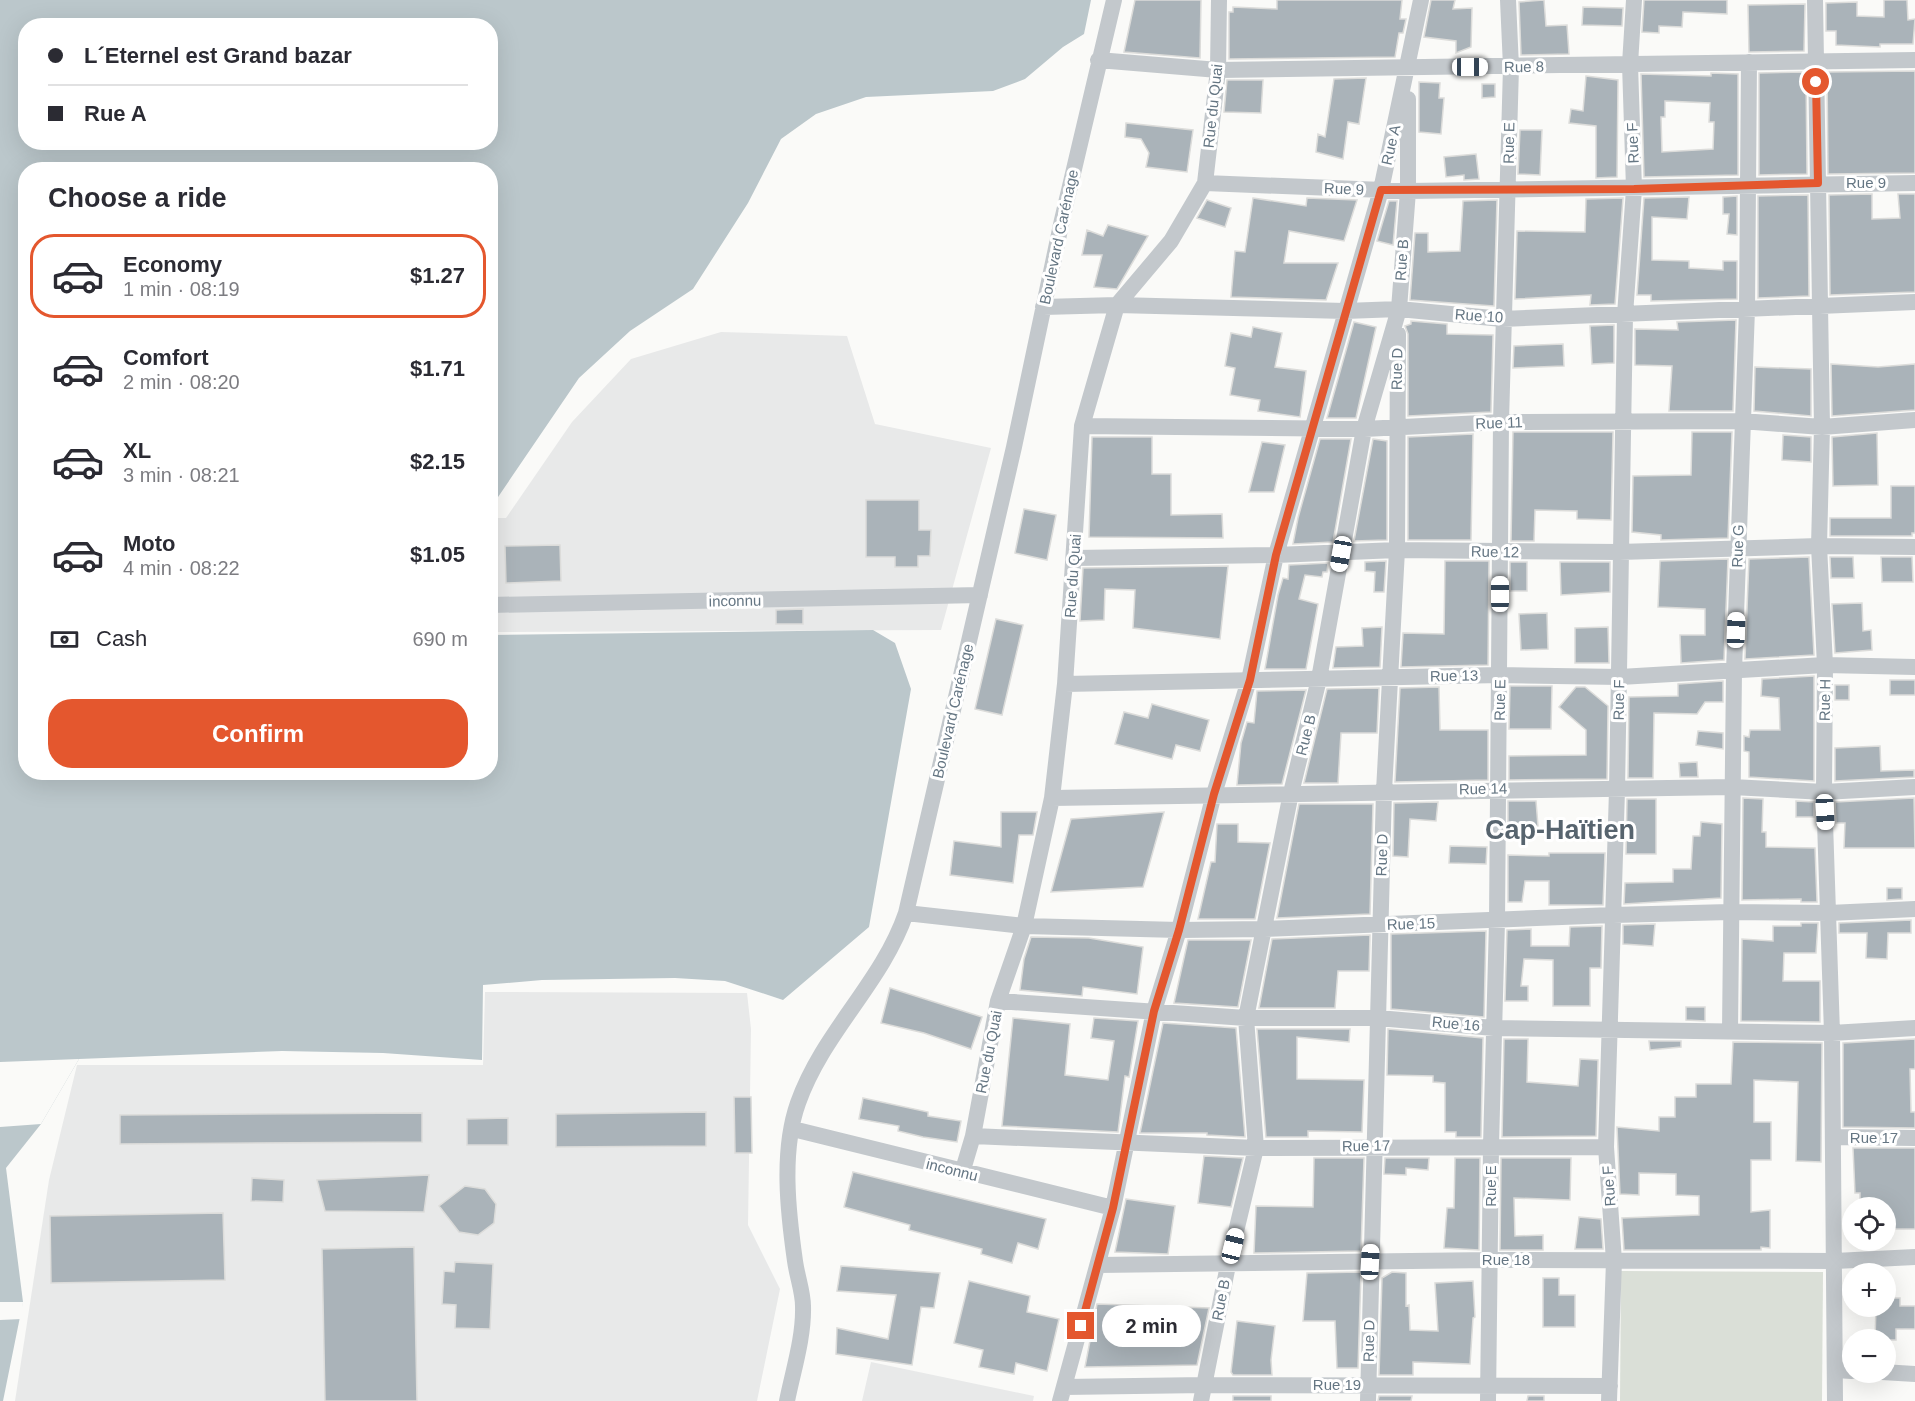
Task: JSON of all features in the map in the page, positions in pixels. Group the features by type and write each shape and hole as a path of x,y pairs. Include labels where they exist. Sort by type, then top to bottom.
{"street":[{"name":"Boulevard Carénage","path":"787,1401 804,1306 790,1217 788,1164 797,1103 828,1040 880,969 898,938 906,913 980,595 1098,60 1114,0"},
{"name":"Rue du Quai","path":"962,1173 973,1136 998,1001 1024,926 1052,798 1065,684 1082,426 1117,305 1171,241 1204,183 1218,70 1219,0"},
{"name":"Rue A","path":"1062,1394 1113,1208 1154,1011 1179,930 1214,794 1250,680 1276,555 1381,190 1421,0"},
{"name":"Rue E","path":"1488,1393 1497,921 1502,319 1511,67 1508,0"},
{"name":"Rue F","path":"1609,1394 1614,1261 1606,1147 1620,677 1625,315 1634,189 1630,64 1635,0"},
{"name":"Rue H","path":"1815,0 1822,427 1819,546 1825,665 1824,792 1832,1033 1835,1401"},
{"name":"Rue 8","path":"1098,60 1218,70 1915,60"},
{"name":"Rue G","path":"1730,1030 1734,671 1741,421 1747,309 1746,184 1749,62"},
{"name":"Rue B","path":"1203,1393 1228,1265 1256,1148 1246,1018 1291,793 1319,679 1364,429 1399,309 1408,191 1408,67"},
{"name":"Rue 9","path":"1204,183 1408,191 1915,183"},
{"name":"Rue 10","path":"1043,307 1117,305 1345,311 1399,309 1502,319 1625,315 1686,309 1747,309 1819,304 1915,302"},
{"name":"Rue D","path":"1368,1393 1384,791 1397,550 1396,428 1399,309"},
{"name":"Rue 11","path":"1082,426 1314,426 1364,429 1501,422 1741,421 1822,427 1915,420"},
{"name":"Rue 12","path":"1075,558 1341,554 1397,550 1500,553 1620,552 1738,547 1915,547"},
{"name":"inconnu","path":"498,605 980,595"},
{"name":"Rue 13","path":"1065,684 1500,675 1620,677 1825,665 1915,667"},
{"name":"Rue 14","path":"1052,798 1732,787 1824,792 1915,787"},
{"name":"Rue 15","path":"906,913 1024,926 1179,930 1497,921 1613,915 1730,912 1829,913 1915,909"},
{"name":"Rue 16","path":"998,1001 1246,1018 1378,1018 1494,1028 1832,1033 1915,1028"},
{"name":"inconnu","path":"793,1130 1113,1208"},
{"path":"973,1136 1126,1144"},
{"name":"Rue 17","path":"1833,1137 1915,1138"},
{"name":"Rue 17","path":"1126,1144 1256,1148 1606,1147"},
{"name":"Rue 18","path":"1098,1265 1491,1260 1835,1261 1915,1257"},
{"path":"1835,1370 1842,1370"},
{"path":"1896,1373 1915,1374"},
{"path":"1203,1393 1211,1401"},
{"name":"Rue 19","path":"1062,1394 1609,1394"}],"shaded area":[{"path":"0,0 1091,0 1084,34 1063,47 1025,79 993,91 866,97 816,114 781,139 748,203 693,289 630,331 579,378 498,497 498,162 18,162 18,780 498,780 498,635 873,630 895,643 911,689 869,927 783,1000 725,981 675,978 542,980 483,985 482,1060 383,1053 282,1051 79,1059 41,1124 6,1168 23,1302 3,1401 0,1401"},
{"path":"721,332 847,336 875,424 991,448 941,630 498,632 498,518 506,518 572,422 631,359"},
{"path":"485,992 747,993 751,1029 748,1225 780,1289 757,1401 15,1401 49,1180 77,1065 483,1065"},
{"path":"1621,1271 1823,1272 1822,1401 1620,1401"},
{"path":"871,1362 1034,1396 1033,1401 862,1401"}],"pier":[{"path":"79,1059 41,1124 0,1127 0,1062"},
{"path":"0,1302 23,1302 22,1319 0,1320"}],"building":[{"path":"1135,0 1201,0 1200,58 1124,52"},
{"path":"1277,0 1402,0 1400,19 1406,19 1403,33 1399,33 1395,57 1229,59 1229,12 1233,12 1233,7 1277,9"},
{"path":"1431,0 1455,0 1453,9 1472,8 1471,47 1456,53 1456,41 1424,37"},
{"path":"1544,0 1546,26 1567,25 1569,54 1521,55 1519,2"},
{"path":"1644,0 1727,0 1727,14 1683,12 1682,27 1659,26 1659,33 1642,32"},
{"path":"1884,0 1907,0 1908,20 1915,19 1913,44 1880,44 1880,47 1836,45 1836,31 1826,31 1826,3 1857,2 1857,16 1884,17"},
{"path":"1805,4 1804,51 1749,52 1748,5"},
{"path":"1583,7 1623,8 1622,26 1582,25"},
{"path":"1915,71 1915,173 1828,174 1827,72"},
{"path":"1806,72 1807,174 1759,175 1759,73"},
{"path":"1711,73 1738,74 1738,175 1644,177 1641,74 1711,76","holes":["1665,101 1710,103 1709,122 1714,122 1713,149 1662,152 1661,117 1665,117"]},
{"path":"1586,76 1618,80 1617,177 1596,178 1596,126 1569,123 1571,109 1583,111"},
{"path":"1366,78 1359,124 1348,122 1343,159 1316,152 1318,134 1325,137 1334,79"},
{"path":"1227,80 1263,80 1261,113 1224,112"},
{"path":"1419,82 1440,83 1439,98 1444,98 1441,134 1419,132"},
{"path":"1482,84 1495,84 1495,97 1482,98"},
{"path":"1126,123 1193,130 1187,172 1146,167 1149,153 1141,139 1125,137"},
{"path":"1520,130 1542,130 1540,175 1518,174"},
{"path":"1476,154 1479,179 1464,180 1464,175 1446,177 1444,157"},
{"path":"1872,194 1872,219 1900,218 1898,194 1915,194 1915,292 1830,295 1829,195"},
{"path":"1808,195 1809,296 1758,298 1758,196"},
{"path":"1737,196 1737,235 1727,234 1729,214 1723,214 1723,197"},
{"path":"1689,197 1687,219 1652,217 1652,260 1689,261 1689,268 1723,270 1723,261 1737,261 1737,299 1651,301 1651,295 1637,295 1644,198"},
{"path":"1253,198 1306,206 1307,198 1357,200 1344,241 1289,231 1284,263 1338,263 1326,300 1231,297 1235,251 1245,252"},
{"path":"1623,198 1615,304 1590,305 1591,295 1515,299 1517,231 1585,232 1586,199"},
{"path":"1207,200 1231,208 1225,227 1197,218"},
{"path":"1497,200 1494,306 1410,300 1415,233 1428,233 1428,252 1460,251 1463,201"},
{"path":"1389,201 1397,201 1393,245 1377,241"},
{"path":"1108,225 1148,236 1117,289 1094,287 1102,255 1082,255 1087,230 1103,236"},
{"path":"1736,320 1733,411 1669,411 1672,366 1635,365 1635,329 1678,330 1677,322"},
{"path":"1411,321 1447,324 1447,334 1493,335 1491,412 1408,416 1408,334 1405,326 1411,324"},
{"path":"1354,322 1376,327 1356,418 1327,418"},
{"path":"1614,325 1614,363 1592,364 1590,326"},
{"path":"1253,327 1282,333 1275,367 1306,371 1300,417 1258,411 1260,400 1230,395 1235,368 1225,366 1231,333 1251,337"},
{"path":"1563,344 1564,366 1513,368 1514,346"},
{"path":"1831,364 1878,367 1915,364 1915,410 1832,416"},
{"path":"1755,367 1811,369 1811,416 1754,411"},
{"path":"1513,432 1613,432 1611,520 1577,519 1577,511 1535,510 1534,541 1511,541"},
{"path":"1692,432 1732,432 1728,538 1661,540 1661,535 1632,532 1633,476 1691,475"},
{"path":"1877,433 1878,485 1833,486 1832,437"},
{"path":"1473,434 1471,540 1408,540 1408,437"},
{"path":"1783,435 1811,437 1811,462 1782,460"},
{"path":"1092,437 1152,437 1152,474 1171,474 1171,515 1222,514 1223,538 1089,537"},
{"path":"1320,439 1351,439 1333,542 1293,544 1298,518"},
{"path":"1373,439 1387,441 1387,540 1354,541"},
{"path":"1262,442 1285,445 1274,492 1249,492"},
{"path":"1891,486 1915,486 1915,533 1912,533 1912,536 1830,536 1830,518 1891,518"},
{"path":"866,500 919,500 919,530 931,530 930,556 918,556 918,567 895,567 895,557 866,557"},
{"path":"1024,509 1056,515 1047,560 1015,553"},
{"path":"560,545 561,581 506,583 505,546"},
{"path":"1809,557 1814,655 1745,659 1749,559"},
{"path":"1830,557 1853,557 1854,578 1831,578"},
{"path":"1881,557 1912,557 1913,582 1882,582"},
{"path":"1728,559 1724,660 1681,663 1680,635 1705,635 1705,609 1658,607 1660,561"},
{"path":"1386,561 1384,592 1374,592 1375,572 1365,571 1365,562"},
{"path":"1445,561 1489,561 1488,665 1401,667 1403,633 1444,634"},
{"path":"1510,562 1527,562 1527,591 1510,591"},
{"path":"1560,562 1610,562 1610,592 1561,595"},
{"path":"1328,563 1327,572 1323,572 1322,577 1305,575 1299,599 1318,604 1306,669 1265,669 1278,595 1283,578 1288,579 1289,565"},
{"path":"1228,566 1220,639 1133,628 1135,590 1105,589 1104,620 1080,621 1083,568"},
{"path":"1862,603 1863,631 1871,630 1872,650 1835,653 1832,604"},
{"path":"803,609 803,624 776,624 776,610"},
{"path":"1547,613 1548,649 1521,650 1519,614"},
{"path":"996,619 1023,625 1002,715 975,709"},
{"path":"1382,627 1380,667 1333,668 1336,647 1363,646 1362,628"},
{"path":"1608,627 1609,663 1575,663 1575,628"},
{"path":"1814,676 1814,781 1749,777 1749,752 1744,751 1744,736 1749,737 1750,730 1780,730 1779,698 1761,696 1762,679"},
{"path":"1890,680 1915,680 1915,695 1890,695"},
{"path":"1723,681 1723,702 1705,702 1697,714 1654,713 1653,778 1628,778 1629,697 1678,696 1678,684"},
{"path":"1835,685 1849,685 1849,700 1835,700"},
{"path":"1510,686 1552,686 1551,729 1509,729"},
{"path":"1439,687 1440,730 1488,730 1488,780 1395,782 1400,688"},
{"path":"1576,687 1585,687 1608,706 1607,779 1509,780 1509,756 1586,755 1586,730 1559,707"},
{"path":"1379,688 1377,733 1341,733 1338,783 1304,783 1327,689"},
{"path":"1306,690 1282,784 1237,785 1241,743 1247,722 1254,723 1257,691"},
{"path":"1152,704 1209,720 1200,751 1176,745 1172,759 1115,744 1124,712 1148,718"},
{"path":"1698,731 1723,733 1723,749 1696,745"},
{"path":"1880,746 1881,771 1914,770 1914,777 1835,781 1835,748"},
{"path":"1697,762 1698,777 1680,777 1679,763"},
{"path":"1743,798 1763,799 1762,832 1766,832 1766,847 1815,848 1817,902 1801,902 1801,899 1742,900"},
{"path":"1914,798 1915,848 1844,848 1845,823 1836,823 1835,802"},
{"path":"1627,799 1656,799 1656,854 1626,854"},
{"path":"1508,801 1536,801 1538,826 1508,829"},
{"path":"1796,801 1814,802 1814,817 1796,817"},
{"path":"1438,802 1436,821 1410,819 1408,857 1393,856 1394,803"},
{"path":"1299,804 1373,804 1370,914 1277,918"},
{"path":"1001,812 1037,812 1033,835 1019,835 1013,883 950,875 954,841 1001,847"},
{"path":"1164,812 1143,887 1051,892 1071,819"},
{"path":"1701,822 1722,824 1721,898 1624,904 1625,883 1673,882 1673,869 1691,869 1693,836 1700,836"},
{"path":"1217,824 1238,824 1238,842 1270,843 1255,919 1198,919 1211,862 1215,862"},
{"path":"1450,846 1487,847 1486,864 1449,863"},
{"path":"1549,853 1605,853 1603,905 1549,905 1549,881 1525,881 1522,902 1508,902 1508,855 1549,856"},
{"path":"1887,888 1902,888 1902,899 1887,900"},
{"path":"1911,920 1911,933 1888,933 1887,959 1866,958 1867,933 1839,933 1839,923"},
{"path":"1801,923 1818,923 1816,953 1784,953 1783,981 1820,981 1820,1022 1741,1021 1742,939 1773,941 1773,926 1801,926"},
{"path":"1655,924 1653,946 1623,944 1623,925"},
{"path":"1602,926 1601,968 1590,968 1590,1006 1553,1006 1553,960 1524,959 1521,986 1528,986 1528,1001 1505,1001 1507,930 1531,929 1531,946 1569,946 1570,927"},
{"path":"1486,931 1484,1017 1391,1009 1391,934"},
{"path":"1370,935 1369,971 1338,971 1335,1008 1259,1008 1272,939"},
{"path":"1031,937 1089,938 1143,947 1137,994 1083,987 1082,996 1020,990 1024,959"},
{"path":"1188,940 1251,940 1238,1007 1174,1003"},
{"path":"890,988 982,1017 971,1049 924,1033 881,1023"},
{"path":"1686,1007 1705,1007 1705,1021 1686,1020"},
{"path":"1013,1018 1070,1024 1065,1075 1108,1080 1114,1041 1091,1038 1094,1018 1138,1021 1129,1077 1125,1076 1118,1132 1002,1126"},
{"path":"1163,1023 1236,1028 1245,1137 1207,1135 1207,1133 1140,1133"},
{"path":"1257,1029 1350,1029 1349,1042 1297,1037 1297,1079 1364,1080 1362,1132 1308,1131 1308,1137 1266,1137"},
{"path":"1388,1029 1483,1038 1481,1137 1456,1137 1456,1132 1445,1132 1445,1083 1433,1082 1433,1076 1387,1075"},
{"path":"1504,1039 1528,1039 1527,1082 1578,1086 1580,1059 1598,1060 1596,1136 1502,1137"},
{"path":"1915,1039 1915,1069 1910,1069 1911,1112 1915,1112 1915,1128 1843,1127 1843,1043"},
{"path":"1649,1041 1681,1041 1681,1047 1650,1050"},
{"path":"1733,1042 1822,1043 1821,1162 1796,1161 1798,1082 1754,1080 1754,1122 1771,1122 1771,1160 1751,1160 1751,1212 1770,1210 1770,1248 1761,1247 1761,1250 1624,1250 1622,1218 1699,1215 1699,1196 1676,1195 1676,1174 1639,1173 1639,1195 1620,1194 1617,1127 1659,1131 1659,1117 1675,1117 1675,1097 1696,1097 1696,1084 1731,1084"},
{"path":"734,1097 751,1097 752,1153 735,1153"},
{"path":"863,1098 928,1112 928,1116 961,1121 957,1142 923,1137 898,1131 899,1126 859,1119"},
{"path":"706,1112 706,1146 556,1147 556,1114"},
{"path":"422,1113 422,1142 120,1144 120,1115"},
{"path":"508,1118 508,1145 467,1145 467,1119"},
{"path":"1853,1148 1915,1148 1915,1229 1896,1229 1896,1197 1860,1197 1860,1193 1855,1193"},
{"path":"1204,1156 1243,1158 1231,1207 1198,1203"},
{"path":"1314,1158 1364,1158 1361,1251 1254,1253 1256,1206 1313,1207"},
{"path":"1385,1158 1429,1158 1428,1170 1406,1168 1406,1175 1384,1174"},
{"path":"1455,1158 1480,1158 1479,1250 1444,1248 1447,1208 1454,1208"},
{"path":"1501,1158 1571,1158 1570,1200 1514,1198 1515,1236 1543,1235 1543,1250 1500,1250"},
{"path":"853,1172 1046,1219 1038,1249 1018,1243 1012,1263 981,1254 982,1249 909,1230 910,1225 844,1207"},
{"path":"429,1175 424,1212 325,1211 317,1180"},
{"path":"252,1178 284,1180 283,1202 251,1201"},
{"path":"465,1186 485,1189 496,1204 494,1223 478,1235 459,1232 439,1206"},
{"path":"1126,1199 1175,1206 1168,1254 1115,1252"},
{"path":"223,1213 225,1280 51,1283 50,1216"},
{"path":"1579,1217 1601,1219 1603,1249 1575,1249"},
{"path":"414,1247 417,1401 325,1401 322,1249"},
{"path":"455,1262 493,1264 490,1329 455,1328 456,1305 442,1304 444,1271 454,1272"},
{"path":"841,1266 940,1273 934,1308 921,1307 912,1365 836,1354 837,1328 888,1339 896,1295 837,1291"},
{"path":"1361,1272 1358,1368 1337,1368 1335,1321 1303,1321 1307,1273"},
{"path":"1392,1272 1406,1273 1406,1306 1409,1305 1410,1330 1438,1331 1435,1283 1473,1281 1475,1317 1473,1318 1470,1364 1413,1362 1413,1375 1379,1375 1382,1278"},
{"path":"1543,1278 1559,1278 1559,1295 1575,1295 1575,1327 1543,1327"},
{"path":"969,1281 1030,1296 1027,1312 1059,1319 1047,1371 1016,1363 1014,1374 979,1367 983,1350 954,1343"},
{"path":"1896,1298 1900,1298 1900,1306 1915,1306 1915,1329 1875,1329 1876,1317 1896,1317"},
{"path":"1097,1304 1209,1308 1197,1365 1085,1367"},
{"path":"1237,1321 1275,1326 1271,1360 1272,1375 1233,1375 1231,1372"},
{"path":"1233,1396 1271,1396 1271,1401 1233,1401"},
{"path":"1379,1396 1412,1396 1411,1401 1378,1401"},
{"path":"1528,1396 1544,1396 1544,1401 1527,1401"}],"district":[{"name":"Cap-Haïtien","path":"1560,830"}],"route":[{"path":"1081,1326 1113,1208 1154,1011 1179,930 1214,794 1250,680 1276,555 1381,190 1634,189 1818,183 1816,82"}]}
